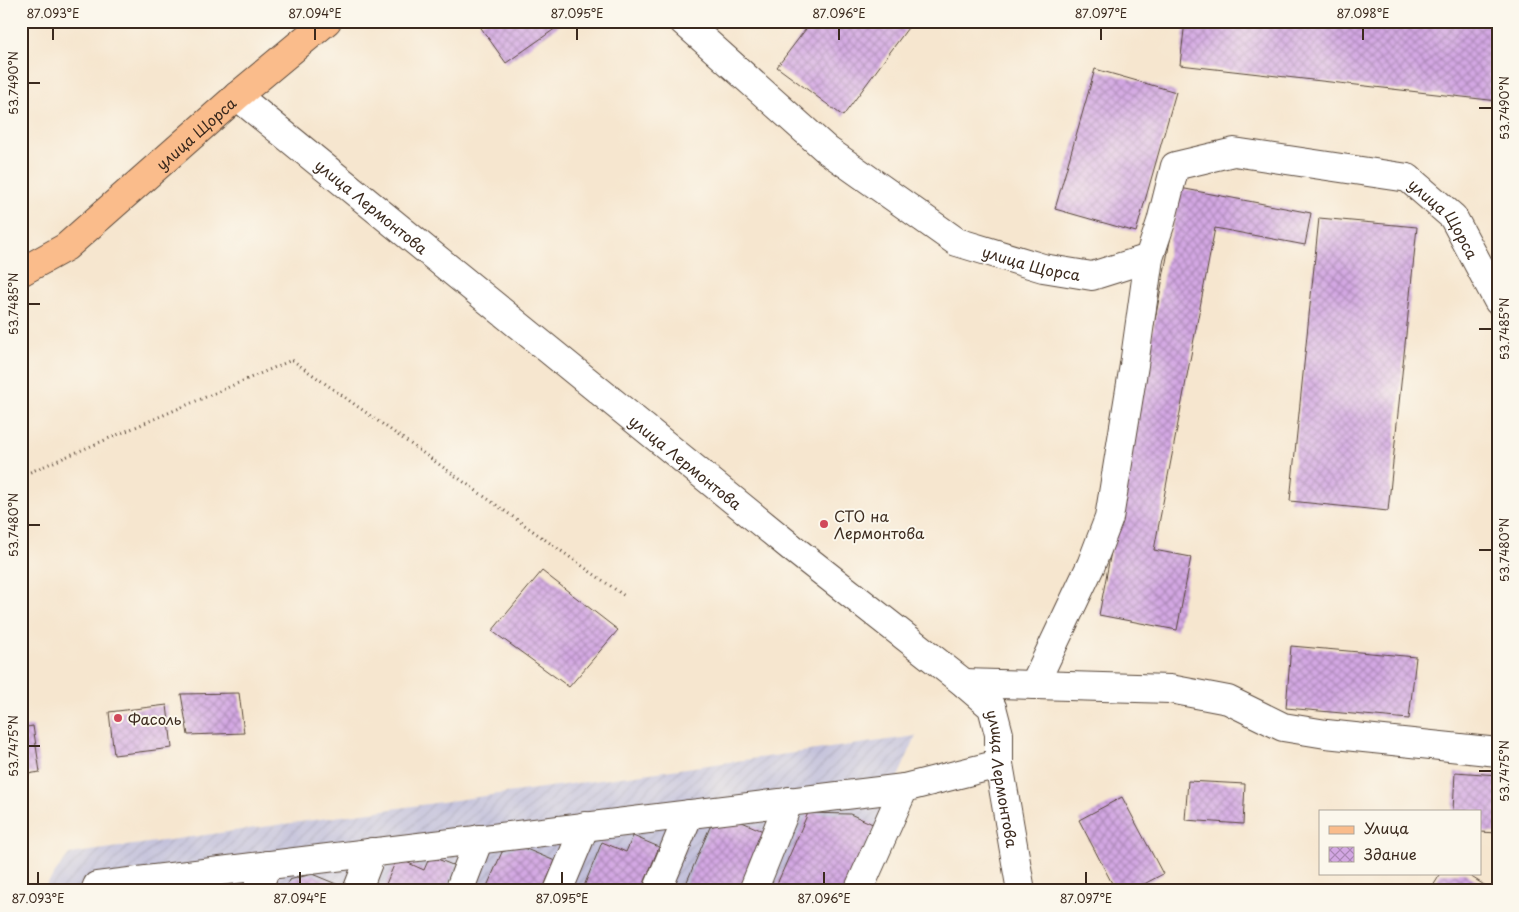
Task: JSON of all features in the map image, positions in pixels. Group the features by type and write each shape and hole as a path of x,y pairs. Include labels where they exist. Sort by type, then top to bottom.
{"main road":[{"name":"улица Щорса","path":"21,272 66,247 237,96 326,21"}],"street":[{"name":"улица Щорса","path":"683,21 827,150 957,242 1043,268 1092,276 1149,258 1161,222 1175,166 1234,152 1408,178 1453,217 1498,301"},
{"name":"улица Лермонтова","path":"237,96 776,535 992,707 1000,734 1000,764 1021,891"},
{"path":"1034,685 1091,564 1109,518 1149,258"},
{"path":"964,683 1170,689 1228,700 1283,727 1326,734 1498,752"},
{"path":"95,891 98,886 158,884 267,865 904,788 1000,764"},
{"path":"858,891 904,788"},
{"path":"753,891 789,802"},
{"path":"658,891 689,814"},
{"path":"558,891 585,826"},
{"path":"459,891 479,839"},
{"path":"357,891 372,852"},
{"path":"257,891 267,865"}],"path":[{"path":"21,476 292,360 626,597"}],"shaded area":[{"path":"916,736 848,891 42,891 69,854"}],"building":[{"path":"485,21 566,21 506,63 479,25"},
{"path":"812,21 913,21 843,116 777,67"},
{"path":"1185,21 1498,21 1498,101 1180,65"},
{"path":"1095,69 1176,92 1136,232 1055,209"},
{"path":"1180,188 1311,213 1305,245 1215,228 1154,550 1191,557 1177,630 1099,615"},
{"path":"1319,218 1417,227 1388,511 1290,501"},
{"path":"542,571 618,630 569,687 492,631"},
{"path":"1291,646 1416,657 1409,719 1286,708"},
{"path":"239,693 244,733 188,735 181,694"},
{"path":"167,705 172,748 114,755 109,712"},
{"path":"33,726 40,772 21,775 21,728"},
{"path":"1455,772 1498,775 1498,833 1482,832 1482,810 1453,810"},
{"path":"1188,781 1245,784 1243,824 1185,820"},
{"path":"1122,797 1163,874 1131,891 1116,891 1079,820"},
{"path":"808,813 850,814 875,825 846,891 774,891"},
{"path":"735,819 770,834 745,891 683,891 710,827"},
{"path":"633,836 659,847 641,891 582,891 602,842 626,852"},
{"path":"519,846 555,861 542,891 485,891 502,852"},
{"path":"430,856 455,866 445,891 383,891 397,858 424,870"},
{"path":"312,874 341,886 340,891 284,891 289,880"},
{"path":"1440,874 1467,874 1494,891 1430,891"},
{"path":"214,884 231,891 188,891 188,890"}],"place":[{"name":"СТО на Лермонтова","path":"824,524"},
{"name":"Фасоль","path":"118,718"}]}
